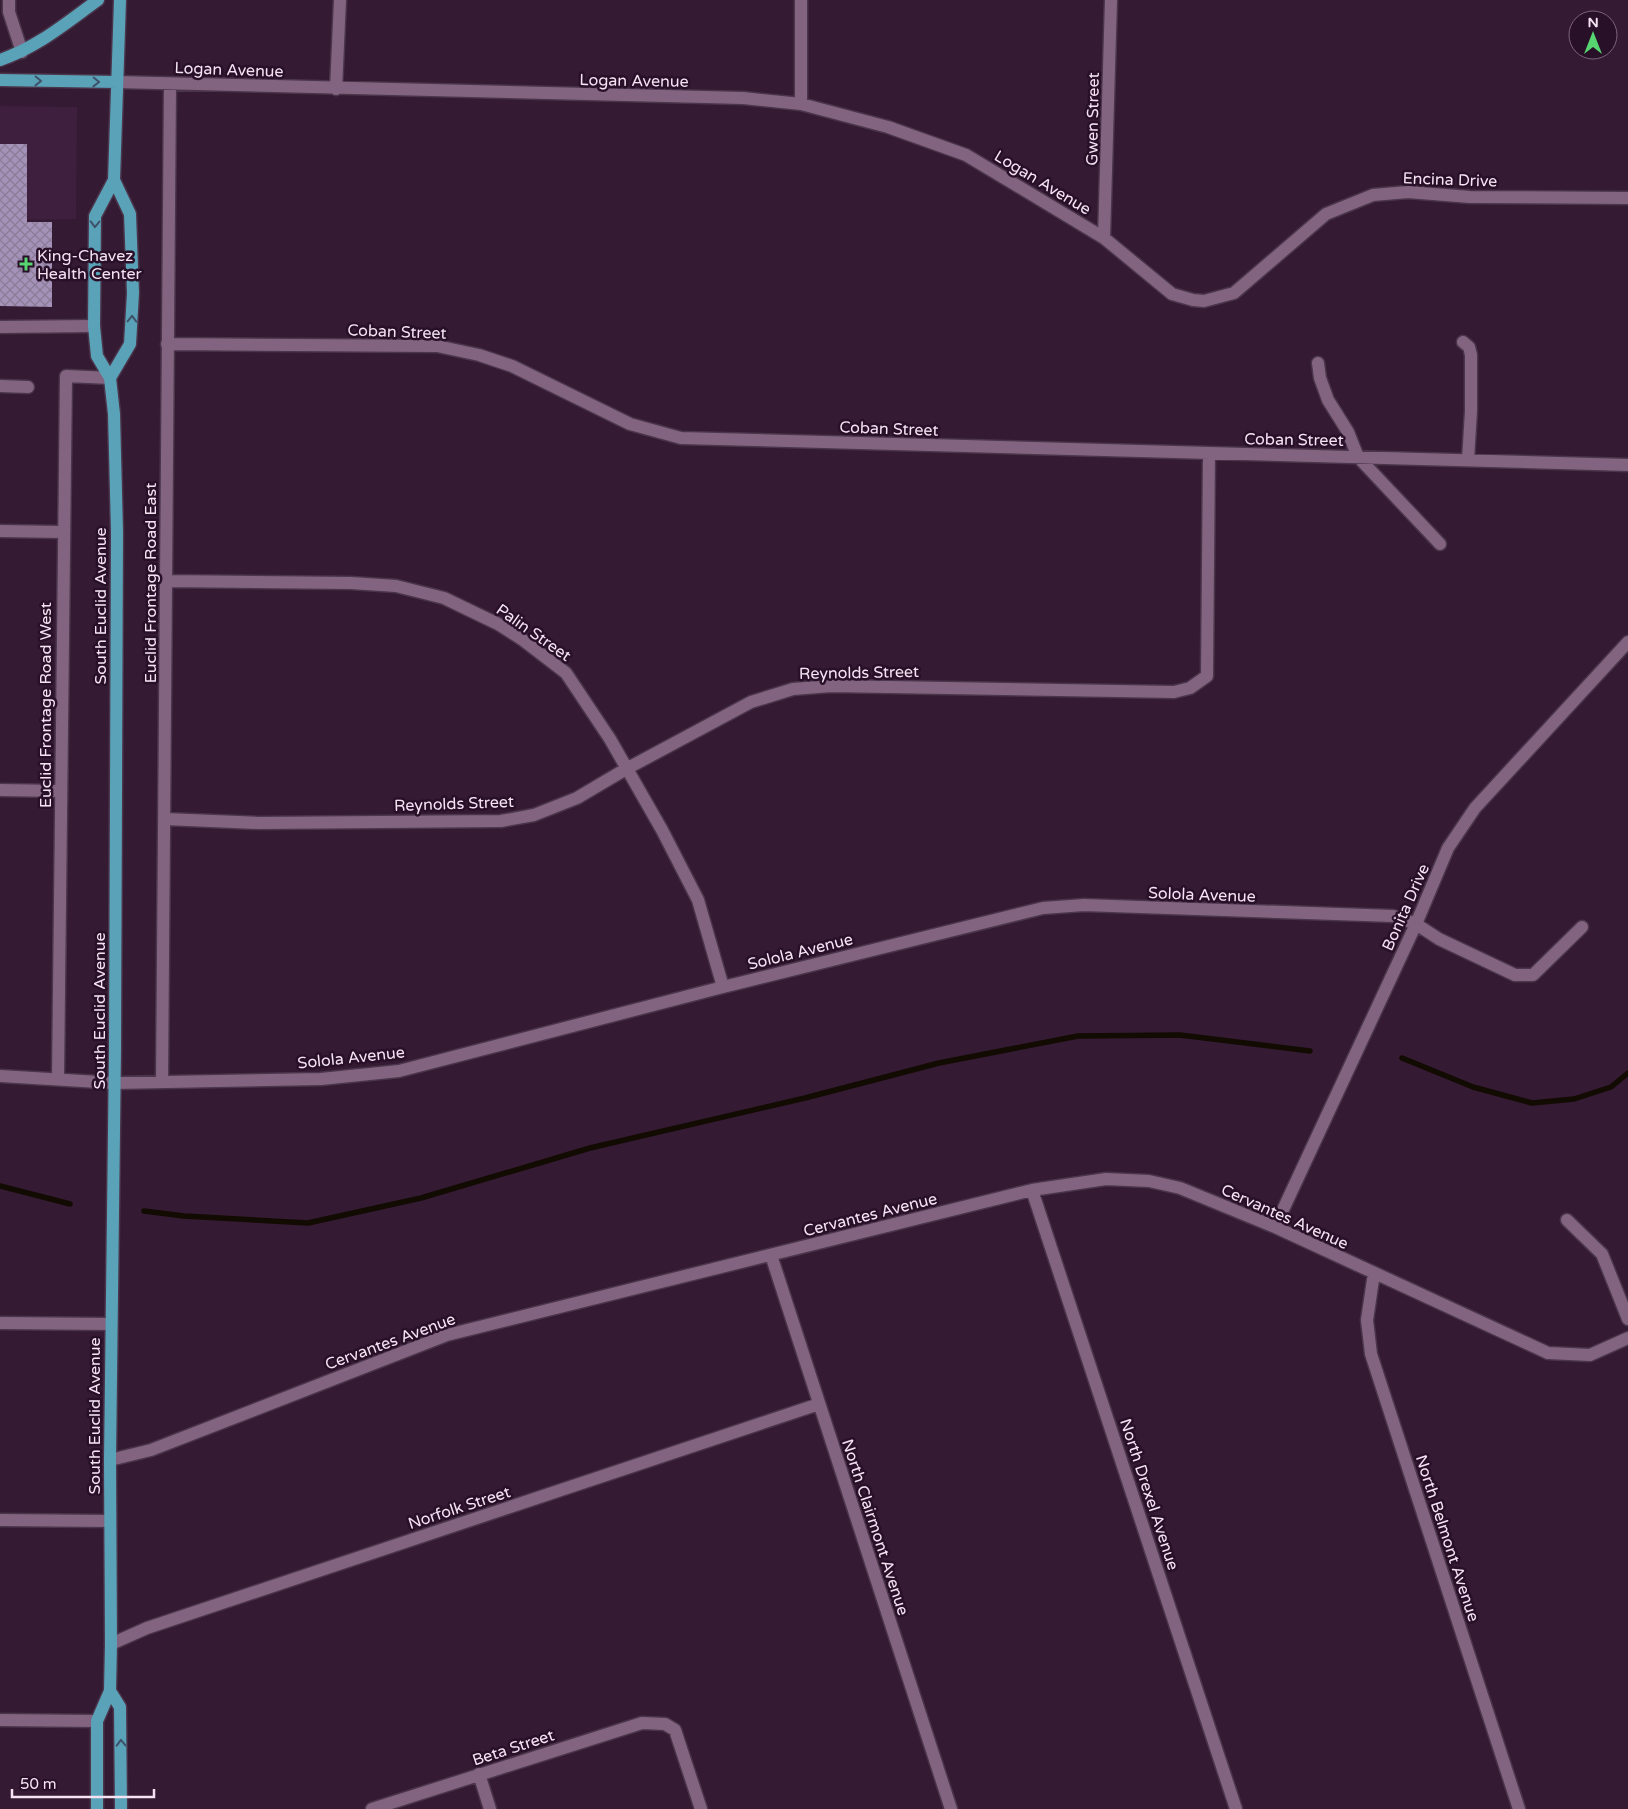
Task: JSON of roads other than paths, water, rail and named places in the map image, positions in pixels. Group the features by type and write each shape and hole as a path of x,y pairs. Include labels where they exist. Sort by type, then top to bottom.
{"main road":[{"path":"0,60 22,52 41,42 98,0"},
{"name":"South Euclid Avenue","path":"110,1691 117,532 114,414 110,378 98,356 94,326 95,216 114,180 120,0"},
{"name":"Logan Avenue","path":"0,80 117,82"},
{"name":"South Euclid Avenue","path":"110,378 130,344 133,293 130,214 114,180"},
{"path":"97,1809 97,1721 110,1691"},
{"path":"110,1691 120,1707 121,1809"}],"street":[{"path":"9,0 9,12 22,52"},
{"path":"336,89 340,0"},
{"path":"801,0 801,104"},
{"name":"Gwen Street","path":"1104,238 1111,0"},
{"name":"Logan Avenue","path":"117,82 743,98 801,104 888,127 966,155 1104,238 1172,294 1193,300 1216,299"},
{"name":"Euclid Frontage Road East","path":"162,1082 170,84"},
{"name":"Encina Drive","path":"1216,299 1234,293 1326,214 1373,195 1408,192 1470,197 1628,198"},
{"path":"0,327 94,326"},
{"path":"1463,342 1469,348 1470,355 1471,411 1468,460"},
{"name":"Coban Street","path":"167,344 437,346 479,355 512,366 630,424 681,438 1628,465"},
{"path":"1318,363 1320,378 1328,400 1348,432 1358,457 1440,544"},
{"name":"Euclid Frontage Road West","path":"58,1078 62,532 66,376 110,378"},
{"path":"0,386 28,387"},
{"name":"Reynolds Street","path":"165,819 259,823 502,821 534,815 577,798 626,769 751,702 793,689 831,686 1174,692 1190,688 1207,676 1209,453"},
{"path":"0,531 62,532"},
{"name":"Palin Street","path":"167,581 360,583 396,586 444,598 498,624 523,640 566,673 610,739 662,830 698,900 723,986"},
{"name":"Bonita Drive","path":"1276,1227 1416,924 1448,848 1475,808 1628,642"},
{"path":"0,790 60,791"},
{"name":"Solola Avenue","path":"0,1076 58,1078 71,1082 115,1083 322,1079 399,1071 723,986 1043,908 1084,905 1393,916 1416,924 1439,939 1515,975 1533,975 1582,927"},
{"name":"Cervantes Avenue","path":"110,1460 150,1450 447,1335 1032,1190 1106,1178 1149,1181 1180,1188 1276,1227 1548,1353 1590,1355 1628,1338"},
{"name":"North Drexel Avenue","path":"1032,1190 1236,1809"},
{"path":"1568,1220 1602,1254 1628,1319"},
{"name":"North Clairmont Avenue","path":"771,1256 951,1809"},
{"name":"North Belmont Avenue","path":"1374,1273 1367,1320 1371,1354 1519,1809"},
{"path":"0,1323 111,1324"},
{"name":"Norfolk Street","path":"111,1644 147,1628 819,1404"},
{"path":"0,1520 110,1521"},
{"path":"0,1720 97,1721"},
{"name":"Beta Street","path":"372,1809 642,1722 665,1724 675,1730 701,1809"},
{"path":"479,1774 490,1809"}],"waterway":[{"path":"144,1211 184,1216 308,1223 421,1198 590,1148 805,1098 939,1063 1078,1036 1180,1035 1310,1051"},
{"path":"1402,1058 1473,1087 1532,1103 1574,1099 1611,1087 1628,1073"},
{"path":"0,1186 70,1204"}],"place":[{"name":"King-Chavez Health Center","path":"26,264"}]}
